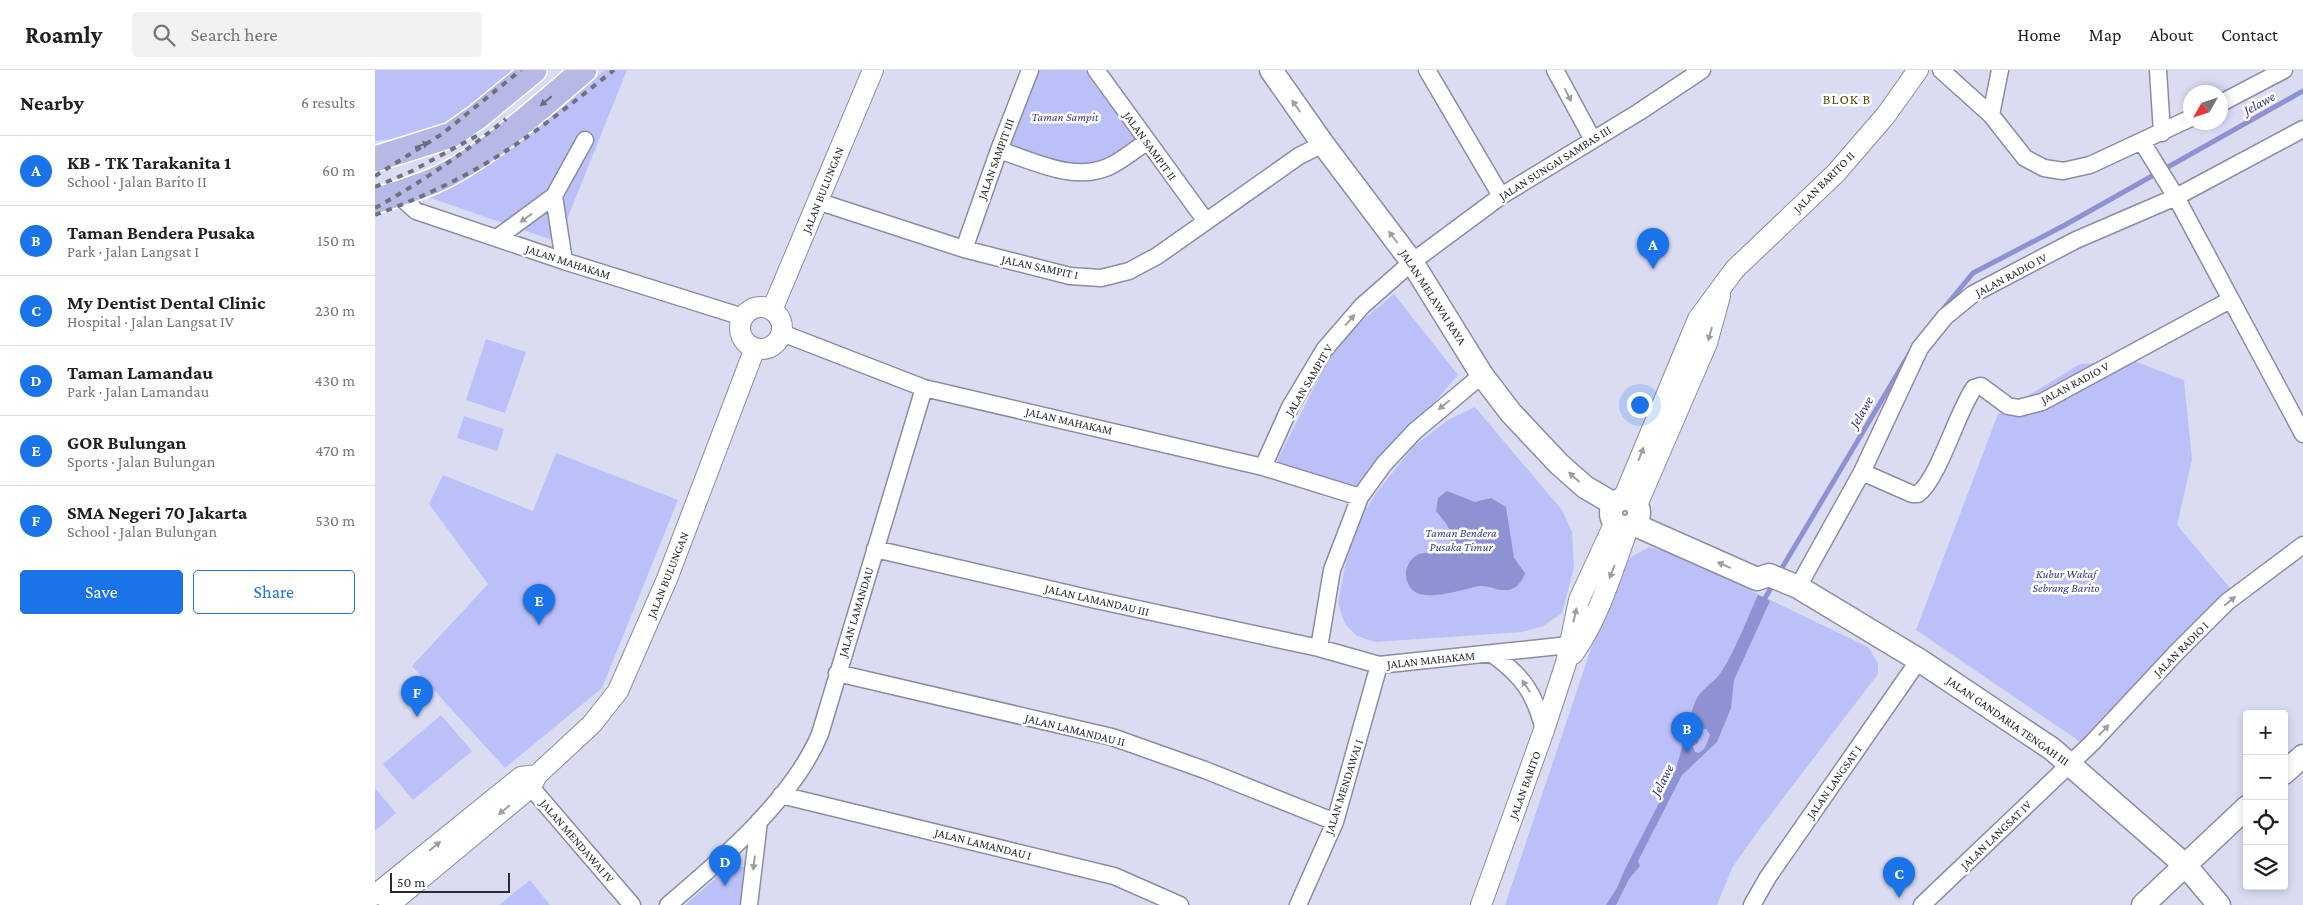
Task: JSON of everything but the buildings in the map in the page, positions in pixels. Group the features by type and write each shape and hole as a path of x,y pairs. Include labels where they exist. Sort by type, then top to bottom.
{"main road":[{"path":"375,159 451,135 477,117 534,70"},
{"path":"375,201 434,181 503,137 584,70"},
{"name":"JALAN MELAWAI RAYA","path":"1271,70 1323,144 1412,262 1482,375 1511,413 1559,464 1585,487 1627,513"},
{"name":"JALAN GANDARIA TENGAH III","path":"1627,513 1757,579 1781,580 1919,660 2052,749 2186,866 2219,905"},
{"path":"2288,769 2303,756"},
{"path":"2143,905 2243,811"}],"street":[{"name":"JALAN BULUNGAN","path":"772,310 873,70"},
{"name":"JALAN SAMPIT III","path":"964,249 1030,70"},
{"name":"JALAN SAMPIT II","path":"1095,70 1205,220"},
{"path":"1427,70 1501,196"},
{"path":"1555,70 1593,140"},
{"name":"JALAN BARITO II","path":"1627,513 1707,343 1722,286 1747,256 1836,173 1886,115 1918,70"},
{"path":"1941,70 1991,114 2025,158 2044,168 2063,171 2090,165 2183,122"},
{"path":"1991,114 2000,70"},
{"path":"2158,70 2162,133"},
{"path":"2228,99 2284,70"},
{"name":"JALAN SUNGAI SAMBAS III","path":"1412,262 1501,196 1593,140 1693,72"},
{"name":"JALAN RADIO IV","path":"1781,580 1862,472 1920,348 1945,317 1973,294 2076,240 2303,129"},
{"path":"497,238 554,196 585,140"},
{"path":"999,150 1067,172 1089,172 1113,165 1146,142"},
{"path":"2142,142 2173,192 2303,434"},
{"name":"JALAN SAMPIT I","path":"817,201 964,249 1070,276 1101,278 1129,271 1150,260 1299,156 1323,144"},
{"name":"JALAN MAHAKAM","path":"402,193 407,203 416,211 564,261 743,317"},
{"path":"554,196 564,261"},
{"name":"JALAN SAMPIT V","path":"1263,467 1290,408 1324,350 1362,306 1412,262"},
{"name":"JALAN RADIO V","path":"1862,472 1912,494 1918,494 1925,487 1941,458 1973,388 1981,386 2008,406 2019,408 2042,402 2230,300"},
{"path":"764,306 772,310 779,316 782,324 782,333 778,341 764,349 755,348 747,343 742,336 740,326 743,317 756,307 764,306"},
{"name":"JALAN MAHAKAM","path":"782,333 924,388 1263,467 1360,497"},
{"name":"JALAN BULUNGAN","path":"389,905 592,724 618,691 667,579 755,348"},
{"path":"1319,648 1333,570 1360,497 1384,464 1415,431 1482,375"},
{"name":"JALAN LAMANDAU","path":"668,905 711,868 759,821 813,752 924,388"},
{"name":"JALAN BARITO","path":"1481,905 1545,730 1567,654 1579,600 1627,513"},
{"name":"JALAN RADIO I","path":"2069,764 2092,743 2175,654 2227,602 2303,545"},
{"name":"JALAN LAMANDAU III","path":"875,549 1087,598 1319,648"},
{"name":"JALAN MAHAKAM","path":"1319,648 1379,665 1492,654 1567,654"},
{"name":"JALAN MAHAKAM","path":"1492,654 1512,668 1527,686 1538,707 1545,730"},
{"name":"JALAN LANGSAT I","path":"1752,905 1767,877 1919,660"},
{"name":"JALAN MENDAWAI I","path":"1298,905 1335,822 1379,665"},
{"name":"JALAN LAMANDAU II","path":"837,673 1111,737 1205,770 1335,822"},
{"name":"JALAN LANGSAT IV","path":"1922,905 2069,764"},
{"name":"JALAN BULUNGAN","path":"375,894 530,779"},
{"name":"JALAN MENDAWAI IV","path":"530,779 632,905"},
{"name":"JALAN LAMANDAU I","path":"781,795 1114,876 1181,905"},
{"path":"749,905 759,821"}],"green space":[{"path":"375,70 516,70 453,124 409,137 375,141"},
{"path":"605,70 627,70 558,242 416,193 458,180 497,160"},
{"name":"Taman Sampit","path":"1035,70 1085,70 1136,137 1110,160 1069,165 1008,144"},
{"path":"1394,294 1458,375 1379,466 1354,491 1275,465 1332,352 1364,319"},
{"path":"486,339 526,352 505,413 466,400"},
{"name":"Kubur Wakaf Sebrang Barito","path":"2131,360 2184,380 2192,460 2177,525 2230,588 2082,743 1916,630 1998,414 2080,364"},
{"name":"Taman Bendera Pusaka Timur","path":"1475,407 1562,510 1572,532 1574,568 1562,613 1543,626 1522,632 1375,642 1357,636 1345,624 1338,603 1345,566 1358,521 1377,492 1414,446 1448,420"},
{"path":"464,416 504,429 497,451 457,438"},
{"path":"556,453 678,500 602,688 505,768 412,666 488,584 429,504 443,475 533,511"},
{"path":"1649,547 1677,555 1868,647 1878,663 1878,674 1732,868 1717,905 1505,905 1616,574 1631,557"},
{"path":"441,715 472,751 413,800 383,764"},
{"path":"375,788 396,813 375,831"},
{"path":"730,866 744,867 742,905 685,905"},
{"path":"530,880 550,905 499,905"}],"shaded area":[{"path":"1447,491 1475,502 1491,498 1506,507 1514,558 1525,573 1516,587 1510,590 1503,590 1479,586 1437,595 1421,594 1411,588 1406,577 1407,566 1410,561 1419,554 1439,552 1451,541 1449,528 1436,511 1438,498"},
{"path":"1758,595 1770,601 1734,680 1731,708 1717,742 1682,775 1638,861 1640,866 1629,879 1616,905 1606,905 1617,888 1672,778 1696,700 1725,667","holes":["1702,729 1706,729 1710,735 1705,748 1699,753 1695,752 1693,746 1698,743 1699,732"]}],"waterway":[{"name":"Jelawe","path":"1944,308 1973,273 2065,225 2303,91"},
{"name":"Jelawe","path":"1779,573 1914,346"},
{"name":"Jelawe","path":"1762,603 1774,583"}],"railway":[{"path":"375,176 442,134 521,70"},
{"path":"375,215 435,190 493,159 540,128 614,70"},
{"path":"375,208 442,166 506,119"},
{"path":"375,187 412,171 480,134"}],"place":[{"name":"KB - TK Tarakanita 1","path":"1653,269"},
{"name":"GOR Bulungan","path":"539,625"},
{"name":"SMA Negeri 70 Jakarta","path":"417,717"},
{"name":"Taman Bendera Pusaka","path":"1687,753"},
{"name":"Taman Lamandau","path":"725,886"},
{"name":"My Dentist Dental Clinic","path":"1899,898"}],"district":[{"name":"BLOK B","path":"1847,99"}]}
